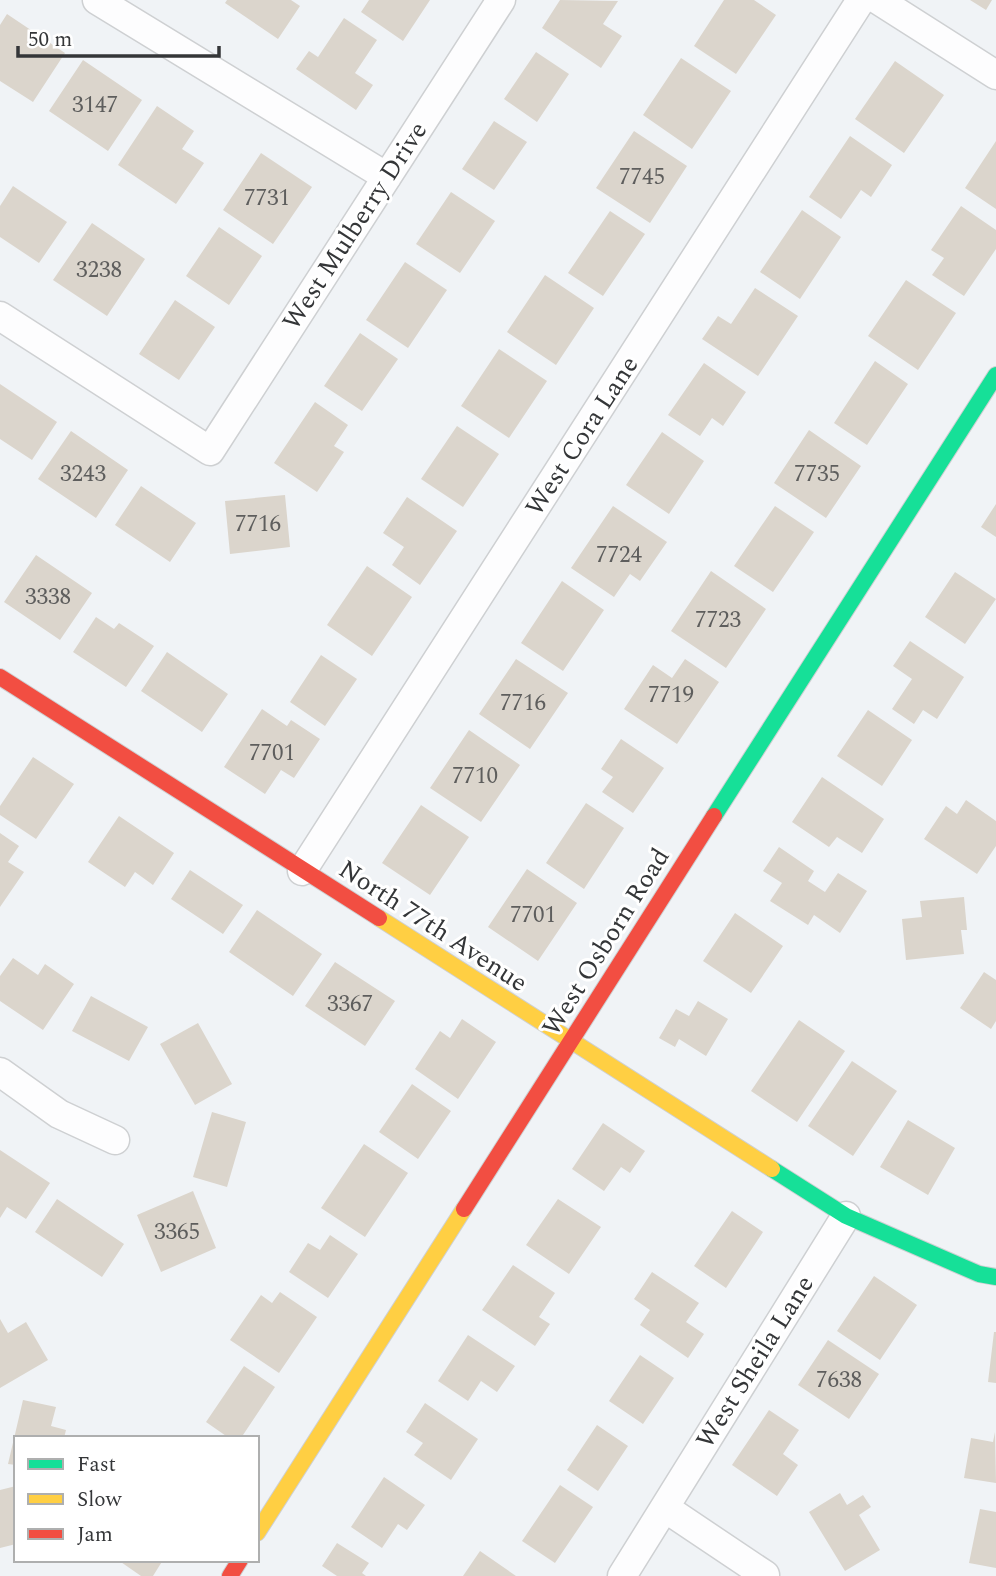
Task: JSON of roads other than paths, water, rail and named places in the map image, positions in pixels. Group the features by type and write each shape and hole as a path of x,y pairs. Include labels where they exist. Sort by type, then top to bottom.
{"street":[{"path":"97,0 387,177"},
{"name":"West Mulberry Drive","path":"0,316 210,451 501,0"},
{"name":"West Cora Lane","path":"302,871 861,0"},
{"path":"878,0 996,75"},
{"name":"West Osborn Road","path":"259,1531 996,375"},
{"name":"North 77th Avenue","path":"3,685 846,1216 979,1274 996,1277"},
{"path":"0,1072 59,1114 115,1140"},
{"name":"West Sheila Lane","path":"621,1576 846,1216"},
{"path":"665,1508 765,1576"}]}
